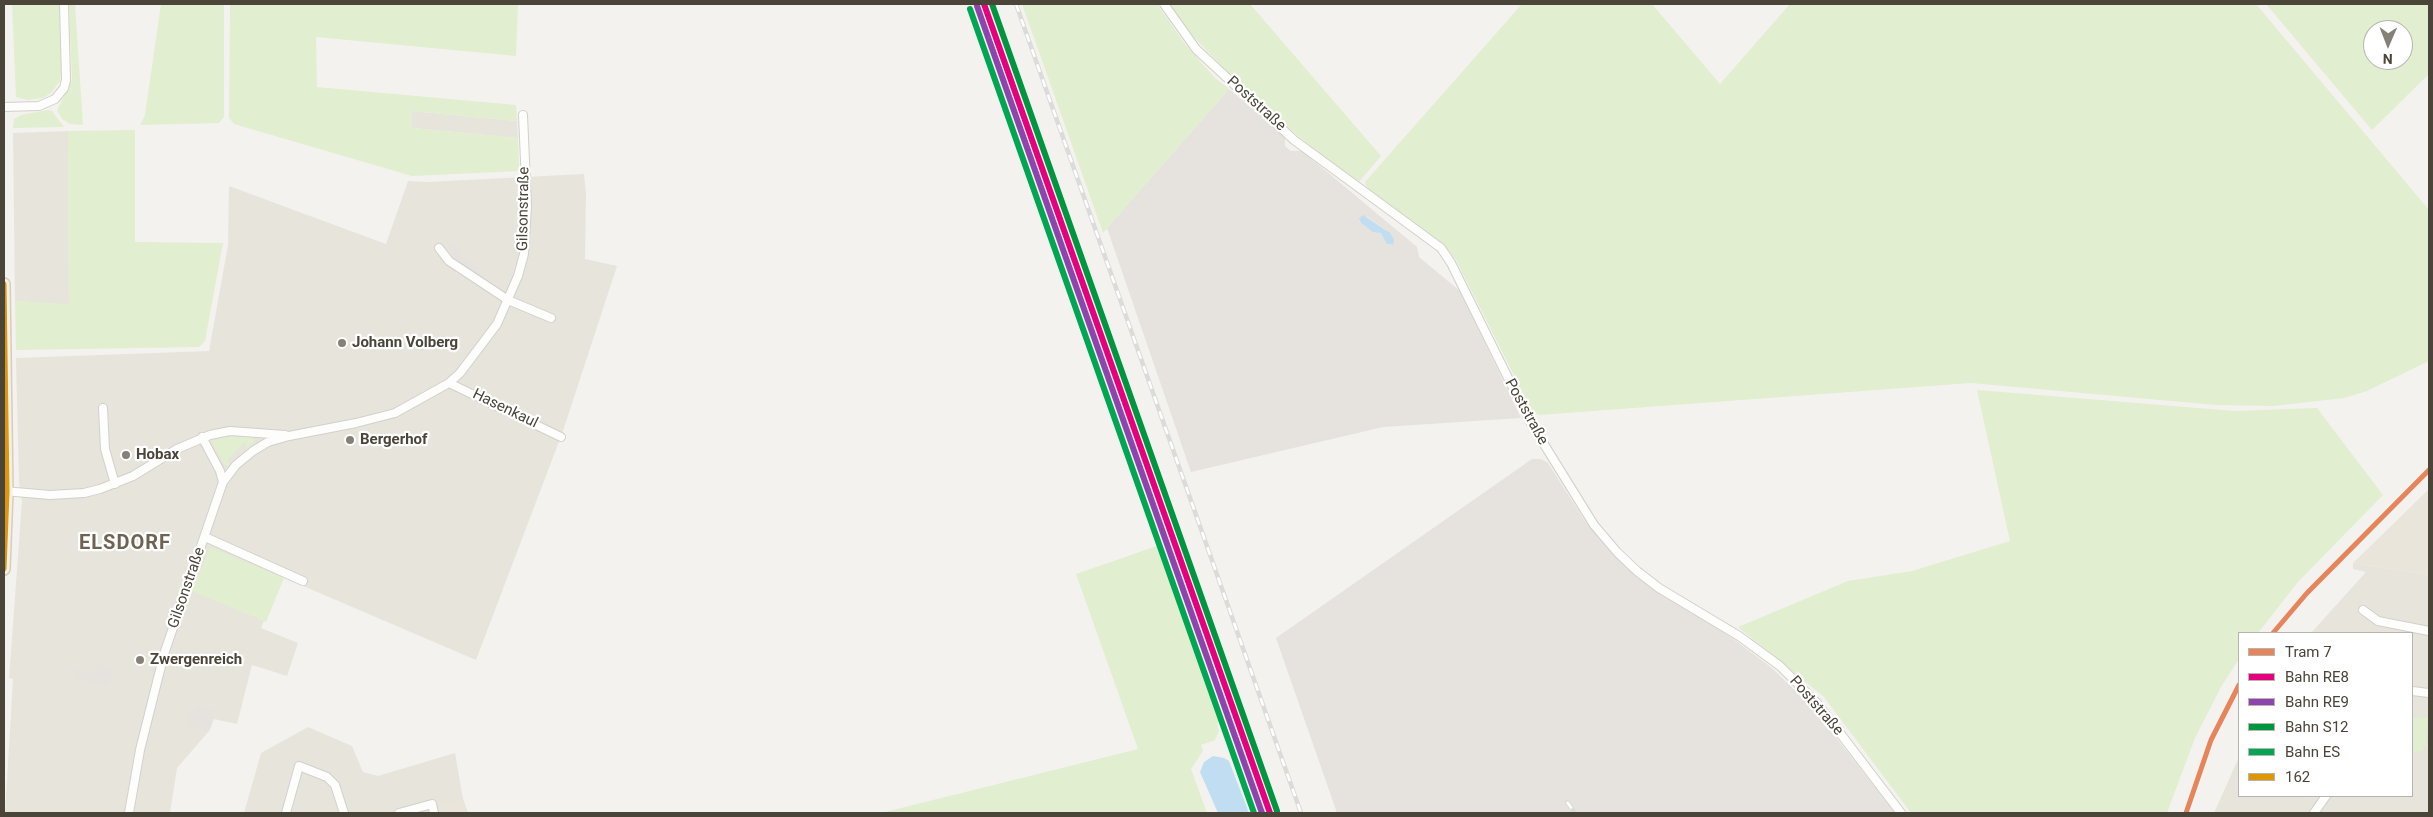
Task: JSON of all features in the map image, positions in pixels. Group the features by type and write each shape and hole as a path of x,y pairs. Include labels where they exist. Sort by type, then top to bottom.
{"main road":[{"path":"4,284 6,491 4,569"}],"street":[{"path":"4,107 39,106 55,99 64,88 66,80 64,4"},
{"name":"Poststraße","path":"1164,4 1180,29 1202,54 1294,140 1441,248 1451,263 1529,420 1594,525 1637,572 1659,588 1739,636 1780,666 1818,703 1901,813"},
{"name":"Gilsonstraße","path":"129,813 140,750 164,654 223,482 233,468 253,451 268,442 396,413 449,383 460,373 497,324 518,276 526,246 527,206 523,115"},
{"path":"439,248 449,261 508,300 551,318"},
{"name":"Hasenkaul","path":"449,383 561,437"},
{"path":"103,408 105,449 115,484"},
{"name":"Gilsonstraße","path":"6,491 68,494 100,490 115,484 202,437 230,431 289,436"},
{"path":"202,437 220,472 223,482"},
{"path":"205,537 303,582"},
{"path":"2363,610 2378,621 2429,631"},
{"path":"2413,691 2429,694"},
{"path":"286,813 299,766 327,777 335,785 344,813"},
{"path":"2314,813 2325,797"},
{"path":"399,813 432,804 434,813"}],"shaded area":[{"path":"1229,89 1285,137 1285,146 1291,151 1302,151 1417,247 1419,257 1460,291 1521,418 1383,427 1191,472 1107,228","holes":["1367,217 1386,230 1393,245 1389,245 1381,233 1366,227 1359,221"]},
{"path":"411,111 517,121 518,138 412,128"},
{"path":"68,131 69,305 15,301 13,133"},
{"path":"584,174 586,193 585,259 617,266 563,431 476,660 282,577 261,628 298,643 287,676 252,665 237,724 214,719 210,730 177,768 170,813 5,813 13,679 9,678 22,501 19,483 16,358 209,351 228,245 229,186 386,244 408,181 427,182"},
{"path":"455,243 459,254 480,268 476,274 453,258 449,244"},
{"path":"1392,319 1402,327 1384,348 1374,340"},
{"path":"1532,459 1541,459 1548,463 1585,521 1625,567 1640,579 1732,638 1772,668 1813,708 1895,813 1337,813 1276,638"},
{"path":"2429,489 2429,575 2353,563"},
{"path":"2353,563 2429,575 2429,813 2214,813 2238,759 2238,797 2413,797 2413,632 2312,632 2366,572 2353,569"},
{"path":"97,664 114,668 109,687 79,680 70,668 95,674"},
{"path":"196,705 215,710 207,732 187,726 191,711 194,711"},
{"path":"308,727 352,746 363,772 378,776 455,753 463,799 468,813 244,813 261,753"},
{"path":"463,799 468,813 439,813 437,807"}],"green space":[{"path":"12,4 60,4 62,65 60,81 51,93 43,98 28,100 16,97"},
{"path":"69,4 75,4 83,125 70,124 62,119 57,110 72,80"},
{"path":"161,4 224,4 224,117 219,123 140,125 145,115"},
{"path":"230,4 518,4 516,56 316,37 317,87 516,105 517,121 411,111 412,128 518,138 519,171 412,176 234,124 229,118"},
{"path":"1022,4 1157,4 1185,44 1215,78 1229,89 1103,233"},
{"path":"1170,4 1250,4 1381,156 1358,183 1355,182 1297,135 1236,81 1188,31"},
{"path":"1522,4 1652,4 1720,84 1790,4 2256,4 2429,210 2429,361 2367,391 2344,398 2274,406 2216,405 1971,383 1539,415 1532,411 1456,260 1443,244 1367,190 1365,182"},
{"path":"2266,4 2429,4 2429,74 2372,130"},
{"path":"48,110 52,111 64,127 13,128 14,119 21,115"},
{"path":"135,130 135,242 223,243 205,341 199,347 16,350 15,301 69,304 68,131"},
{"path":"1977,390 2235,411 2317,408 2383,495 2298,582 2259,632 2238,632 2238,661 2221,687 2195,738 2167,813 1911,813 1824,697 1738,627 1848,581 1912,571 2010,541"},
{"path":"238,434 251,436 254,442 247,450 245,442 228,460 230,465 225,466 211,441 219,437"},
{"path":"1157,546 1220,722 1217,723 1219,731 1215,740 1201,745 1203,751 1191,769 1207,813 881,813 1138,749 1076,574"},
{"path":"210,547 284,578 266,622 192,591"},
{"path":"2429,717 2429,730 2426,730 2427,746 2423,746 2424,751 2413,752 2413,718"}],"water":[{"path":"1363,215 1390,233 1394,240 1393,245 1387,244 1381,233 1373,232 1361,223 1359,219"},
{"path":"1213,756 1229,761 1249,813 1218,813 1200,772 1204,762"}],"railway":[{"path":"1016,4 1301,813"},
{"path":"1567,802 1575,813"}],"tram line":[{"name":"7","path":"2274,632 2307,593 2429,470"},
{"name":"7","path":"2186,813 2211,740 2238,687"}],"rail line":[{"name":"RE8","path":"984,4 1270,813"},
{"name":"S12","path":"992,4 1277,811"},
{"name":"RE9","path":"977,6 1262,813"},
{"name":"ES","path":"970,9 1254,813"}],"transit line":[{"name":"162","path":"4,284 7,492 4,569"}],"place":[{"name":"Johann Volberg","path":"342,343"},
{"name":"Bergerhof","path":"350,440"},
{"name":"Hobax","path":"126,455"},
{"name":"Zwergenreich","path":"140,660"}],"district":[{"name":"ELSDORF","path":"125,544"}]}
